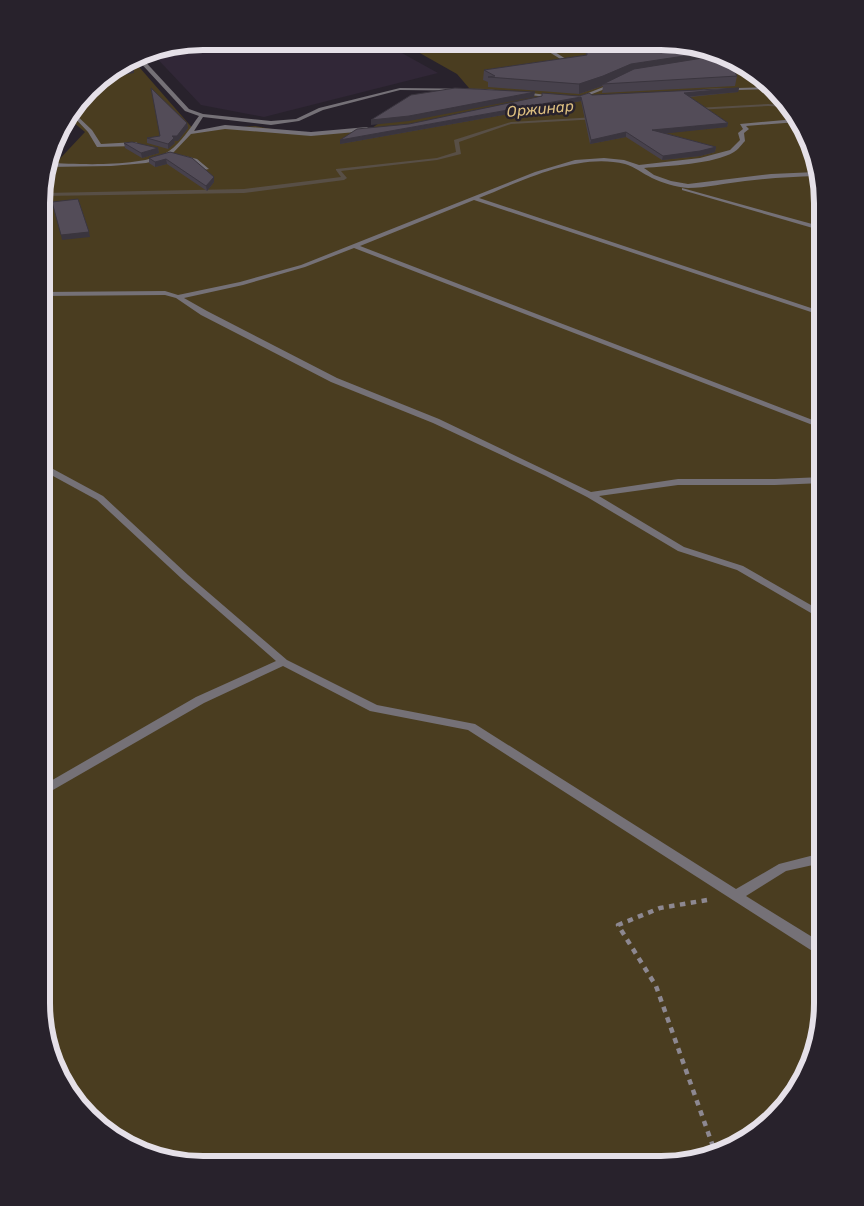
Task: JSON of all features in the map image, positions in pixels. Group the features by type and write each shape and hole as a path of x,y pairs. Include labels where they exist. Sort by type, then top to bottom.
{"lane":[{"path":"549,50 564,59"},
{"path":"143,63 186,110 202,115 271,123 297,120 322,109 400,90 488,90 560,97 525,101"},
{"path":"579,98 605,89 621,80"},
{"path":"694,91 761,88"},
{"path":"569,98 597,97"},
{"path":"55,165 109,165 140,162 168,154 189,133 202,115"},
{"path":"77,117 90,131 100,146 133,143 142,146"},
{"path":"639,167 670,165 720,155 733,150 743,140 741,133 746,130 742,124 790,121"},
{"path":"189,133 225,127 311,134 370,129"},
{"path":"159,151 195,160 206,169"},
{"path":"178,297 241,284 303,266 537,174 575,162 604,160 624,162 639,167 652,176 688,186 771,176 811,174"},
{"path":"678,184 679,188 814,226"},
{"path":"476,198 814,311"},
{"path":"355,246 814,424"},
{"path":"50,294 166,293 178,297 204,313 334,380 436,421 590,495 681,549 740,568 814,612"},
{"path":"50,470 100,498 185,578 283,662 374,708 471,727 814,945"},
{"path":"590,495 678,482 814,480"},
{"path":"50,786 200,700 283,662"},
{"path":"737,896 783,867 814,860"}],"path":[{"path":"713,1147 656,986 618,925 660,908 737,896"}],"shaded area":[{"path":"193,50 396,50 438,73 264,117 201,105 156,57"},
{"path":"414,50 661,50 701,55 738,70 769,95 788,118 806,154 813,183 814,203 814,1013 806,1052 788,1088 762,1118 729,1140 701,1151 681,1155 203,1156 163,1151 126,1136 95,1111 82,1096 70,1080 58,1052 50,1013 50,203 55,164 85,132 73,122 82,110 102,88 126,70 137,65 195,131 255,126 298,134 372,128 415,98 469,88 457,74"}],"building":[{"path":"587,50 661,50 697,54 631,64 579,84 488,77 495,76 484,70 587,55"},
{"path":"707,57 732,68 737,76 603,84 634,69"},
{"path":"151,88 187,123 177,136 172,136 174,138 168,144 147,138 160,136"},
{"path":"455,88 535,92 409,116 371,120 411,95"},
{"path":"739,88 684,93 728,123 652,130 716,147 663,156 626,132 591,140 581,97 340,140 357,129 409,124 542,96 542,93 579,96 589,93 592,95"},
{"path":"132,142 158,148 141,153 124,143"},
{"path":"170,152 192,158 214,177 206,186 166,159 155,162 149,158"},
{"path":"78,199 89,232 61,235 52,202"}],"waterway":[{"name":"Оржинар","path":"696,109 778,106"},
{"name":"Оржинар","path":"50,195 244,191 344,178 338,170 437,159 459,153 456,141 511,123 596,118"}]}
